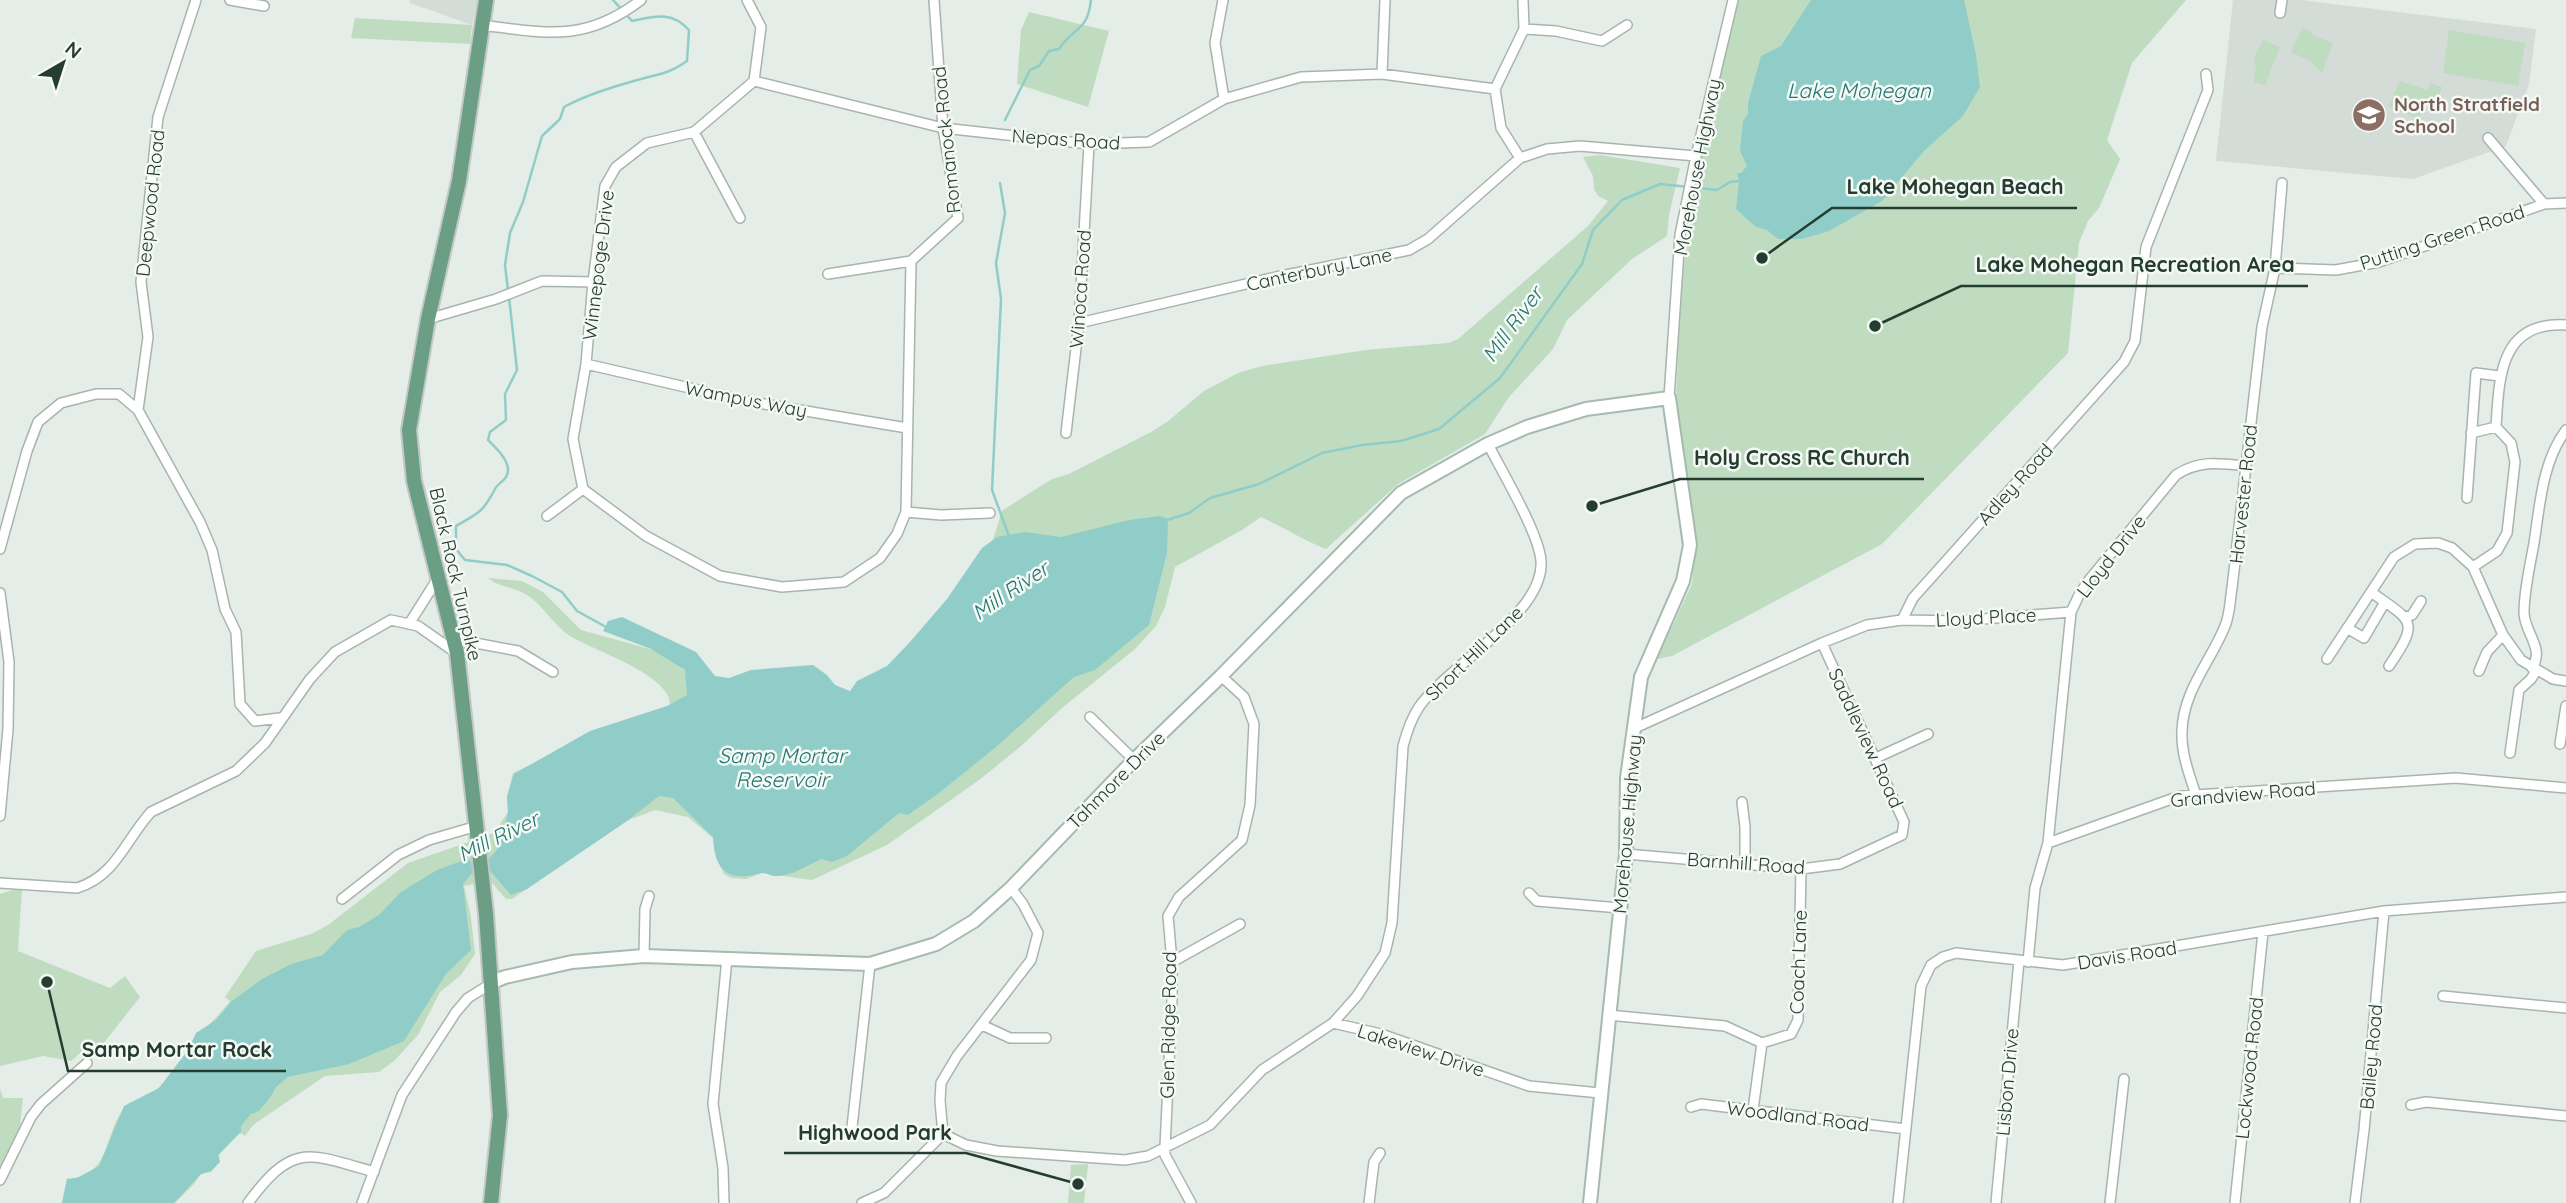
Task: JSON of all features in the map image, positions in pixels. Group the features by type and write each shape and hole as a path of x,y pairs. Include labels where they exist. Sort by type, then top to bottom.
{"main road":[{"name":"Black Rock Turnpike","path":"486,0 459,181 428,319 409,430 414,481 455,646 477,826 493,982 500,1115 491,1203"}],"street":[{"name":"Deepwood Road","path":"138,410 148,337 141,282 158,117 197,0"},
{"path":"230,0 264,6"},
{"path":"481,25 562,33 590,28 613,18 641,0"},
{"path":"747,0 761,27 754,81"},
{"name":"Romanock Road","path":"911,261 958,218 943,128 934,0"},
{"path":"1223,0 1215,43 1224,99"},
{"path":"1382,74 1385,0"},
{"path":"1520,158 1501,128 1495,89 1524,29 1523,0"},
{"name":"Morehouse Highway","path":"1590,1203 1626,854 1627,778 1641,677 1683,581 1690,545 1669,398 1679,247 1696,156 1733,0"},
{"path":"2280,13 2282,0"},
{"path":"1524,29 1556,31 1602,41 1627,25"},
{"name":"Nepas Road","path":"754,81 943,128 1089,144 1149,142 1224,99 1301,77 1382,74 1495,89"},
{"name":"Adley Road","path":"1902,620 1913,598 2124,362 2135,341 2146,247 2208,90 2206,74"},
{"name":"Winnepoge Drive","path":"583,489 573,439 586,365 605,186 616,167 647,143 694,132 754,81"},
{"path":"694,132 740,218"},
{"path":"2488,138 2544,204"},
{"name":"Winoca Road","path":"1066,433 1079,323 1089,144"},
{"name":"Canterbury Lane","path":"1079,323 1276,277 1409,250 1428,239 1520,158 1546,149 1580,146 1696,156"},
{"name":"Harvester Road","path":"2196,795 2183,754 2183,713 2188,697 2226,624 2262,327 2275,268 2282,183"},
{"name":"Putting Green Road","path":"2275,268 2336,270 2379,261 2544,204 2566,203"},
{"path":"547,516 583,489 646,536 720,576 782,587 844,582 880,558 897,534 906,512 911,261 828,274"},
{"path":"428,319 495,299 542,281 593,282"},
{"path":"2473,567 2497,551 2507,533 2515,462 2511,443 2496,427 2499,376 2510,351 2520,337 2544,325 2566,325"},
{"name":"Wampus Way","path":"586,365 746,401 907,428"},
{"path":"2467,498 2476,373 2499,376"},
{"path":"0,549 27,451 38,422 61,403 96,394 119,394 138,410 200,522 212,550 225,608 236,632 240,704 254,721 280,718"},
{"name":"Tahmore Drive","path":"493,982 572,962 644,956 870,964 936,944 974,920 1011,888 1134,760 1221,676 1401,493 1488,444 1527,427 1586,410 1669,398"},
{"path":"2471,433 2496,427"},
{"path":"2510,753 2519,690 2531,679 2538,651 2525,619 2527,582 2544,481 2550,459 2566,430"},
{"name":"Short Hill Lane","path":"1333,1023 1364,987 1385,953 1392,923 1403,746 1408,726 1430,693 1521,610 1538,583 1542,563 1538,543 1488,444"},
{"name":"Lloyd Drive","path":"2048,843 2071,612 2078,595 2176,475 2190,466 2208,462 2246,466"},
{"path":"906,512 941,515 990,513"},
{"path":"2327,659 2394,557 2421,542 2438,543 2452,548 2473,567 2503,635 2521,660 2553,678 2566,681"},
{"path":"409,624 438,577"},
{"path":"2371,592 2405,617 2409,629 2408,639 2389,666"},
{"path":"0,593 9,662 0,816"},
{"path":"2405,617 2412,615 2421,601"},
{"path":"2347,628 2364,638 2385,602"},
{"name":"Lloyd Place","path":"1902,620 1958,621 2071,612"},
{"path":"0,883 60,888 89,885 108,870 151,812 236,772 265,743 280,718 335,652 391,620 418,626 455,646 518,651 553,672"},
{"path":"1635,728 1822,643 1867,625 1902,620"},
{"path":"2480,671 2487,652 2503,635"},
{"name":"Saddleview Road","path":"1822,643 1904,822 1902,835"},
{"name":"Glen Ridge Road","path":"1191,1203 1166,1155 1165,1147 1172,962 1168,916 1179,897 1232,852 1242,840 1247,827 1254,724 1244,697 1221,676"},
{"path":"2560,744 2566,706"},
{"path":"1090,717 1134,760"},
{"path":"1876,758 1928,734"},
{"name":"Grandview Road","path":"2048,843 2165,800 2196,795 2456,778 2566,788"},
{"path":"1742,802 1745,864"},
{"path":"342,899 398,855 429,840 477,826"},
{"name":"Barnhill Road","path":"1626,854 1801,869 1840,864 1902,835"},
{"path":"2023,961 2035,888 2048,843"},
{"name":"Coach Lane","path":"1762,1043 1791,1034 1798,1020 1801,869"},
{"path":"862,1203 884,1193 943,1134 941,1083 957,1056 1031,960 1038,933 1011,888"},
{"path":"1529,893 1537,901 1620,908"},
{"path":"644,956 645,909 649,896"},
{"name":"Davis Road","path":"1898,1203 1921,986 1927,971 1937,960 1956,953 2063,965 2332,918 2384,911 2566,897"},
{"name":"Bailey Road","path":"2355,1203 2384,911"},
{"path":"1172,962 1240,923"},
{"name":"Lockwood Road","path":"2235,1203 2263,932"},
{"path":"724,1203 723,1168 713,1104 727,958"},
{"name":"Lisbon Drive","path":"1996,1203 2023,961"},
{"path":"852,1127 870,964"},
{"path":"362,1203 402,1095 456,1012 468,998 493,982"},
{"path":"2443,996 2566,1008"},
{"path":"1608,1015 1725,1026 1762,1043 1753,1110"},
{"name":"Lakeview Drive","path":"943,1134 966,1145 997,1151 1125,1160 1148,1156 1210,1125 1262,1070 1333,1023 1381,1034 1529,1086 1600,1093"},
{"path":"982,1025 1010,1038 1046,1038"},
{"path":"0,1180 31,1117 41,1104 88,1063"},
{"path":"2110,1203 2124,1079"},
{"path":"2411,1105 2426,1102 2566,1116"},
{"name":"Woodland Road","path":"1691,1107 1701,1104 1906,1129"},
{"path":"1369,1203 1374,1162 1380,1153"},
{"path":"248,1203 286,1161 312,1155 374,1172"}],"shaded area":[{"path":"409,0 477,0 472,25 410,3"},
{"name":"North Stratfield School","path":"2233,0 2301,0 2536,29 2529,84 2506,146 2413,179 2216,161"}],"green space":[{"path":"1738,0 2186,0 2132,63 2107,140 2120,159 2099,208 2088,221 2079,243 2068,353 1882,544 1672,656 1657,659 1692,584 1696,540 1676,400 1680,299 1691,202"},
{"path":"1029,12 1109,31 1088,107 1017,84 1021,30"},
{"path":"355,18 472,25 470,44 351,38"},
{"path":"2302,28 2333,43 2322,73 2310,61 2291,52"},
{"path":"2449,30 2525,43 2518,86 2443,73"},
{"path":"2263,40 2280,47 2265,85 2254,82 2254,57"},
{"path":"2399,81 2428,90 2430,83 2442,87 2436,104 2426,102 2421,115 2415,117 2389,107"},
{"path":"1600,155 1680,168 1667,236 1632,259 1567,320 1553,349 1509,397 1485,434 1398,484 1326,549 1261,517 1175,567 1165,607 1156,626 1135,649 979,780 887,845 812,880 762,873 746,879 731,878 724,874 720,865 720,844 688,817 655,810 626,821 512,899 506,899 490,881 464,886 475,954 461,975 440,992 418,1035 395,1060 379,1072 325,1076 253,1125 245,1136 241,1133 237,1135 219,1155 220,1161 211,1172 201,1174 175,1203 62,1203 67,1179 82,1176 99,1162 124,1108 153,1092 169,1077 230,1001 225,997 256,951 311,934 328,925 408,863 494,833 508,812 507,797 513,773 536,762 562,759 671,714 669,698 653,679 570,636 527,595 488,578 522,581 543,592 581,630 661,652 712,692 860,710 989,552 1002,511 1052,479 1069,474 1151,432 1204,391 1238,373 1262,366 1366,350 1448,343 1458,339 1588,226 1608,201 1598,196 1594,189 1593,176 1583,157"},
{"path":"22,887 18,951 110,988 125,976 140,997 95,1054 88,1050 71,1061 43,1056 0,1066 0,894"},
{"path":"0,1089 3,1098 23,1098 19,1134 0,1175"},
{"path":"1088,1164 1084,1203 1068,1203 1071,1165"}],"water":[{"name":"Lake Mohegan","path":"1811,0 1964,0 1980,87 1963,116 1924,151 1882,201 1829,231 1802,239 1778,239 1767,230 1756,227 1736,209 1739,181 1737,173 1741,173 1747,166 1740,151 1743,121 1748,114 1748,103 1761,56 1781,46"},
{"name":"Samp Mortar Reservoir","path":"1160,516 1168,519 1167,553 1149,625 1095,670 1074,677 996,747 939,793 908,815 899,813 847,856 832,862 821,859 780,876 763,873 747,876 730,874 717,860 713,837 673,798 659,796 527,889 511,895 490,871 488,860 500,846 508,812 507,796 514,774 590,731 667,706 687,695 685,670 651,649 603,631 608,621 622,617 696,652 715,676 729,678 751,670 813,665 835,685 850,691 857,681 887,666 910,642 947,599 982,548 997,537 1025,532 1061,537 1129,520"},
{"path":"467,859 471,862 473,872 463,884 471,950 446,974 404,1041 349,1064 288,1077 276,1087 259,1111 251,1114 241,1126 241,1132 218,1155 220,1162 211,1171 201,1174 174,1203 62,1203 67,1179 77,1178 99,1166 124,1106 159,1088 188,1050 196,1033 216,1020 232,1001 262,979 291,964 323,955 347,930 359,927 379,915 401,892 437,870"}],"waterway":[{"path":"508,290 505,265 510,233 523,202 542,136 560,119 564,107 602,91 670,71 687,61 689,30 683,24 662,16 632,21 613,0"},
{"path":"1005,120 1030,70 1039,66 1049,51 1059,49 1083,24 1091,0"},
{"name":"Mill River","path":"1167,520 1189,513 1210,498 1259,484 1322,453 1401,441 1439,429 1500,378 1582,264 1593,230 1622,200 1660,184 1717,190 1730,182 1739,181"},
{"path":"1000,183 1005,213 996,263 1001,299 992,490 1010,539"},
{"path":"509,297 517,370 505,394 506,420 490,432 488,440 503,457 508,472 483,507 456,526 456,549 465,560 507,565 532,576 562,592 577,611 606,627"}],"place":[{"name":"North Stratfield School","path":"2369,115"},
{"name":"Lake Mohegan Beach","path":"1762,258"},
{"name":"Lake Mohegan Recreation Area","path":"1875,326"},
{"name":"Holy Cross RC Church","path":"1592,506"},
{"name":"Samp Mortar Rock","path":"47,982"},
{"name":"Highwood Park","path":"1078,1184"}]}
